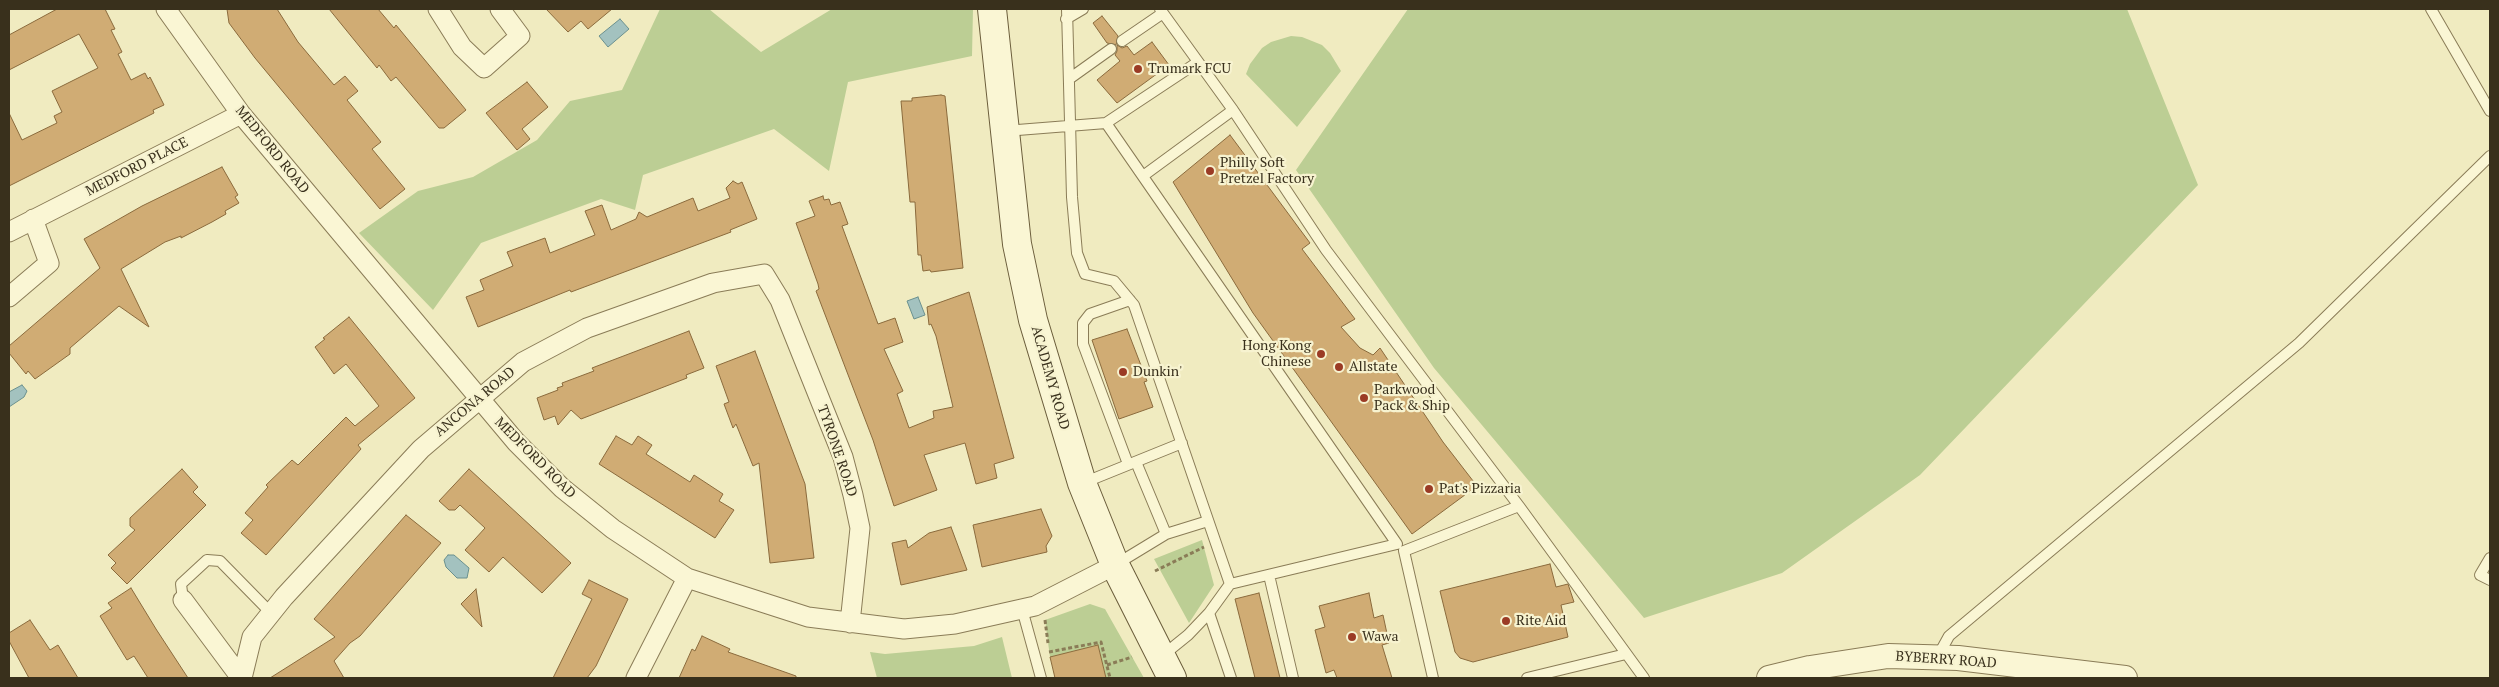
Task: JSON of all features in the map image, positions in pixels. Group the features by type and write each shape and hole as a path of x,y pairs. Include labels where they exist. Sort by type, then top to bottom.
{"main road":[{"name":"ACADEMY ROAD","path":"992,9 998,58 1003,131 1017,244 1033,320 1082,484 1115,565 1167,668"},
{"name":"ACADEMY ROAD","path":"998,58 1010,9"}],"street":[{"name":"MEDFORD ROAD","path":"166,9 242,114 478,399 562,488 613,529 687,578 808,617 904,629 955,624 1022,609 1066,591 1115,565"},
{"path":"438,9 462,47 484,68 520,36 500,9"},
{"name":"MEDFORD PLACE","path":"9,232 242,114"},
{"path":"9,297 49,263 33,220"},
{"name":"ANCONA ROAD","path":"242,678 252,637 271,613 421,449 523,362 587,328 713,283 764,274 786,314"},
{"name":"TYRONE ROAD","path":"786,314 843,458 854,495 860,528 850,623"},
{"path":"636,678 687,578"},
{"path":"183,600 242,678"},
{"name":"BYBERRY ROAD","path":"1771,678 1810,668 1888,656 1937,657 2083,676 2125,678"}],"lane":[{"path":"1083,9 1066,14 1072,197 1077,253 1085,274 1114,281 1134,305 1230,584"},
{"path":"2431,9 2490,111"},
{"path":"1122,41 1161,11 1233,110 1326,250 1519,506 1644,678"},
{"path":"1069,78 1111,49"},
{"path":"1003,131 1106,123 1198,62"},
{"path":"1143,176 1233,110"},
{"path":"1106,123 1400,547 1433,678"},
{"path":"1937,657 1949,636 2299,343 2490,156"},
{"path":"1130,300 1090,314 1083,323 1083,344 1132,463 1166,534"},
{"path":"1082,484 1182,443"},
{"path":"1167,668 1188,636 1209,613 1230,584 1400,547 1519,506"},
{"path":"1115,565 1166,534 1208,521"},
{"path":"2490,558 2480,576 2490,580"},
{"path":"183,600 181,584 208,560 220,561 271,613"},
{"path":"1269,574 1293,678"},
{"path":"1022,609 1041,678"},
{"path":"1209,613 1230,678"},
{"path":"1527,678 1626,654"}],"path":[{"path":"1155,571 1204,547"},
{"path":"1045,620 1049,653 1101,642 1110,678"},
{"path":"1107,665 1132,657"}],"green space":[{"path":"660,9 709,9 761,52 832,9 973,9 972,56 848,82 829,171 774,129 643,175 635,210 601,199 481,243 433,310 359,233 418,191 473,177 537,140 570,101 622,90"},
{"path":"1408,9 2127,9 2198,185 1920,475 1782,573 1644,618 1434,368 1296,170"},
{"path":"1291,36 1302,37 1322,45 1330,53 1341,71 1297,127 1246,74 1250,64 1262,48 1271,42"},
{"path":"1202,540 1214,585 1189,623 1154,559"},
{"path":"1090,604 1105,609 1144,678 1106,678 1098,645 1050,657 1045,620"},
{"path":"1002,637 1012,678 877,678 870,652 885,654 974,646"}],"water":[{"path":"620,19 629,29 608,47 599,36"},
{"path":"918,297 925,315 914,319 907,301"},
{"path":"22,385 27,391 24,397 9,407 9,392"},
{"path":"448,555 454,555 469,568 467,578 457,578 446,567 444,560"}],"building":[{"path":"57,9 105,9 115,29 111,30 122,52 118,54 131,80 145,73 148,79 150,77 164,105 153,110 154,113 9,186 9,113 22,140 57,123 54,116 62,112 52,91 98,68 79,34 9,70 9,35"},
{"path":"227,9 277,9 298,42 334,85 345,76 358,91 347,100 381,142 372,149 405,189 380,209 255,58 229,23"},
{"path":"329,9 378,9 394,28 396,25 466,110 444,128 439,128 396,77 391,81 379,65 377,68"},
{"path":"546,9 612,9 588,29 581,21 568,32"},
{"path":"1102,16 1118,36 1116,45 1107,43 1093,23"},
{"name":"Trumark FCU","path":"1152,42 1169,65 1117,103 1097,80 1120,61 1115,55 1117,45 1122,48 1127,46 1134,55"},
{"path":"527,82 548,107 522,129 530,139 517,150 486,113"},
{"path":"945,96 963,268 931,272 930,270 923,271 921,255 918,255 915,202 910,202 901,101 912,101 912,98"},
{"path":"1230,135 1310,243 1302,249 1355,319 1341,327 1360,348 1373,355 1380,348 1443,442 1477,486 1412,534 1253,313 1173,182"},
{"path":"222,167 238,195 235,197 239,203 225,211 226,214 212,222 181,238 181,236 165,242 121,269 149,327 119,306 70,348 70,354 35,379 28,371 26,374 9,353 9,346 100,268 84,239 142,206"},
{"path":"733,181 738,184 742,182 757,219 730,230 731,232 571,292 570,290 478,327 466,297 484,290 480,280 513,266 507,252 545,238 550,253 595,235 585,211 602,205 611,230 636,219 639,212 647,217 693,198 698,211 730,198 726,188"},
{"path":"823,196 824,200 829,199 831,205 840,202 848,224 842,226 878,324 895,318 903,342 884,349 903,391 897,394 909,428 934,418 933,411 953,407 936,336 931,324 929,325 927,307 969,292 1014,458 994,464 997,478 976,484 965,443 924,455 937,490 894,506 873,440 816,291 819,289 818,284 796,223 815,216 809,201"},
{"path":"349,317 415,398 358,445 361,449 266,555 241,533 253,520 245,513 268,487 266,485 292,460 298,465 346,417 355,426 379,406 346,364 334,374 315,347"},
{"name":"Dunkin'","path":"1127,329 1147,381 1144,382 1153,407 1119,419 1092,340"},
{"path":"689,331 704,368 686,375 687,378 581,419 571,410 558,425 555,416 544,420 537,398 558,390 557,388 563,386 562,383 594,371 592,368"},
{"path":"755,351 805,484 814,558 770,563 759,463 753,466 736,424 733,428 724,404 729,402 716,366"},
{"path":"616,436 632,445 638,436 652,445 646,454 690,482 694,475 723,494 719,501 734,510 715,538 599,464"},
{"path":"182,469 198,487 193,492 206,505 127,584 111,568 116,563 108,555 135,530 130,526 130,518"},
{"path":"469,469 571,563 542,593 503,557 489,572 465,550 485,528 460,505 455,510 449,510 439,501"},
{"path":"1041,509 1052,536 1046,546 1047,552 982,567 973,525"},
{"path":"406,515 441,543 360,636 350,643 334,661 344,678 270,678 335,637 314,619"},
{"path":"951,527 967,570 901,585 892,543 906,540 908,548 929,533"},
{"name":"Rite Aid","path":"1550,564 1556,587 1568,584 1574,602 1561,605 1568,637 1473,662 1460,658 1455,652 1440,591"},
{"path":"589,580 628,599 596,666 587,678 553,678 592,599 582,594"},
{"path":"131,588 188,678 148,678 134,656 127,660 100,616 112,608 108,603"},
{"path":"476,589 482,627 461,604"},
{"path":"1259,593 1280,678 1255,678 1235,599"},
{"name":"Wawa","path":"1369,593 1374,618 1383,615 1389,643 1382,645 1392,678 1337,678 1334,670 1326,673 1315,630 1325,627 1319,606"},
{"path":"30,620 50,650 58,645 78,678 29,678 9,641 9,633"},
{"path":"702,636 730,649 728,652 796,676 796,678 679,678 692,649 695,651"},
{"path":"1098,645 1106,678 1055,678 1050,657"}],"place":[{"name":"Trumark FCU","path":"1138,69"},
{"name":"Philly Soft Pretzel Factory","path":"1210,171"},
{"name":"Hong Kong Chinese","path":"1321,354"},
{"name":"Allstate","path":"1339,367"},
{"name":"Dunkin'","path":"1123,372"},
{"name":"Parkwood Pack & Ship","path":"1364,398"},
{"name":"Pat's Pizzaria","path":"1429,489"},
{"name":"Rite Aid","path":"1506,621"},
{"name":"Wawa","path":"1352,637"}]}
